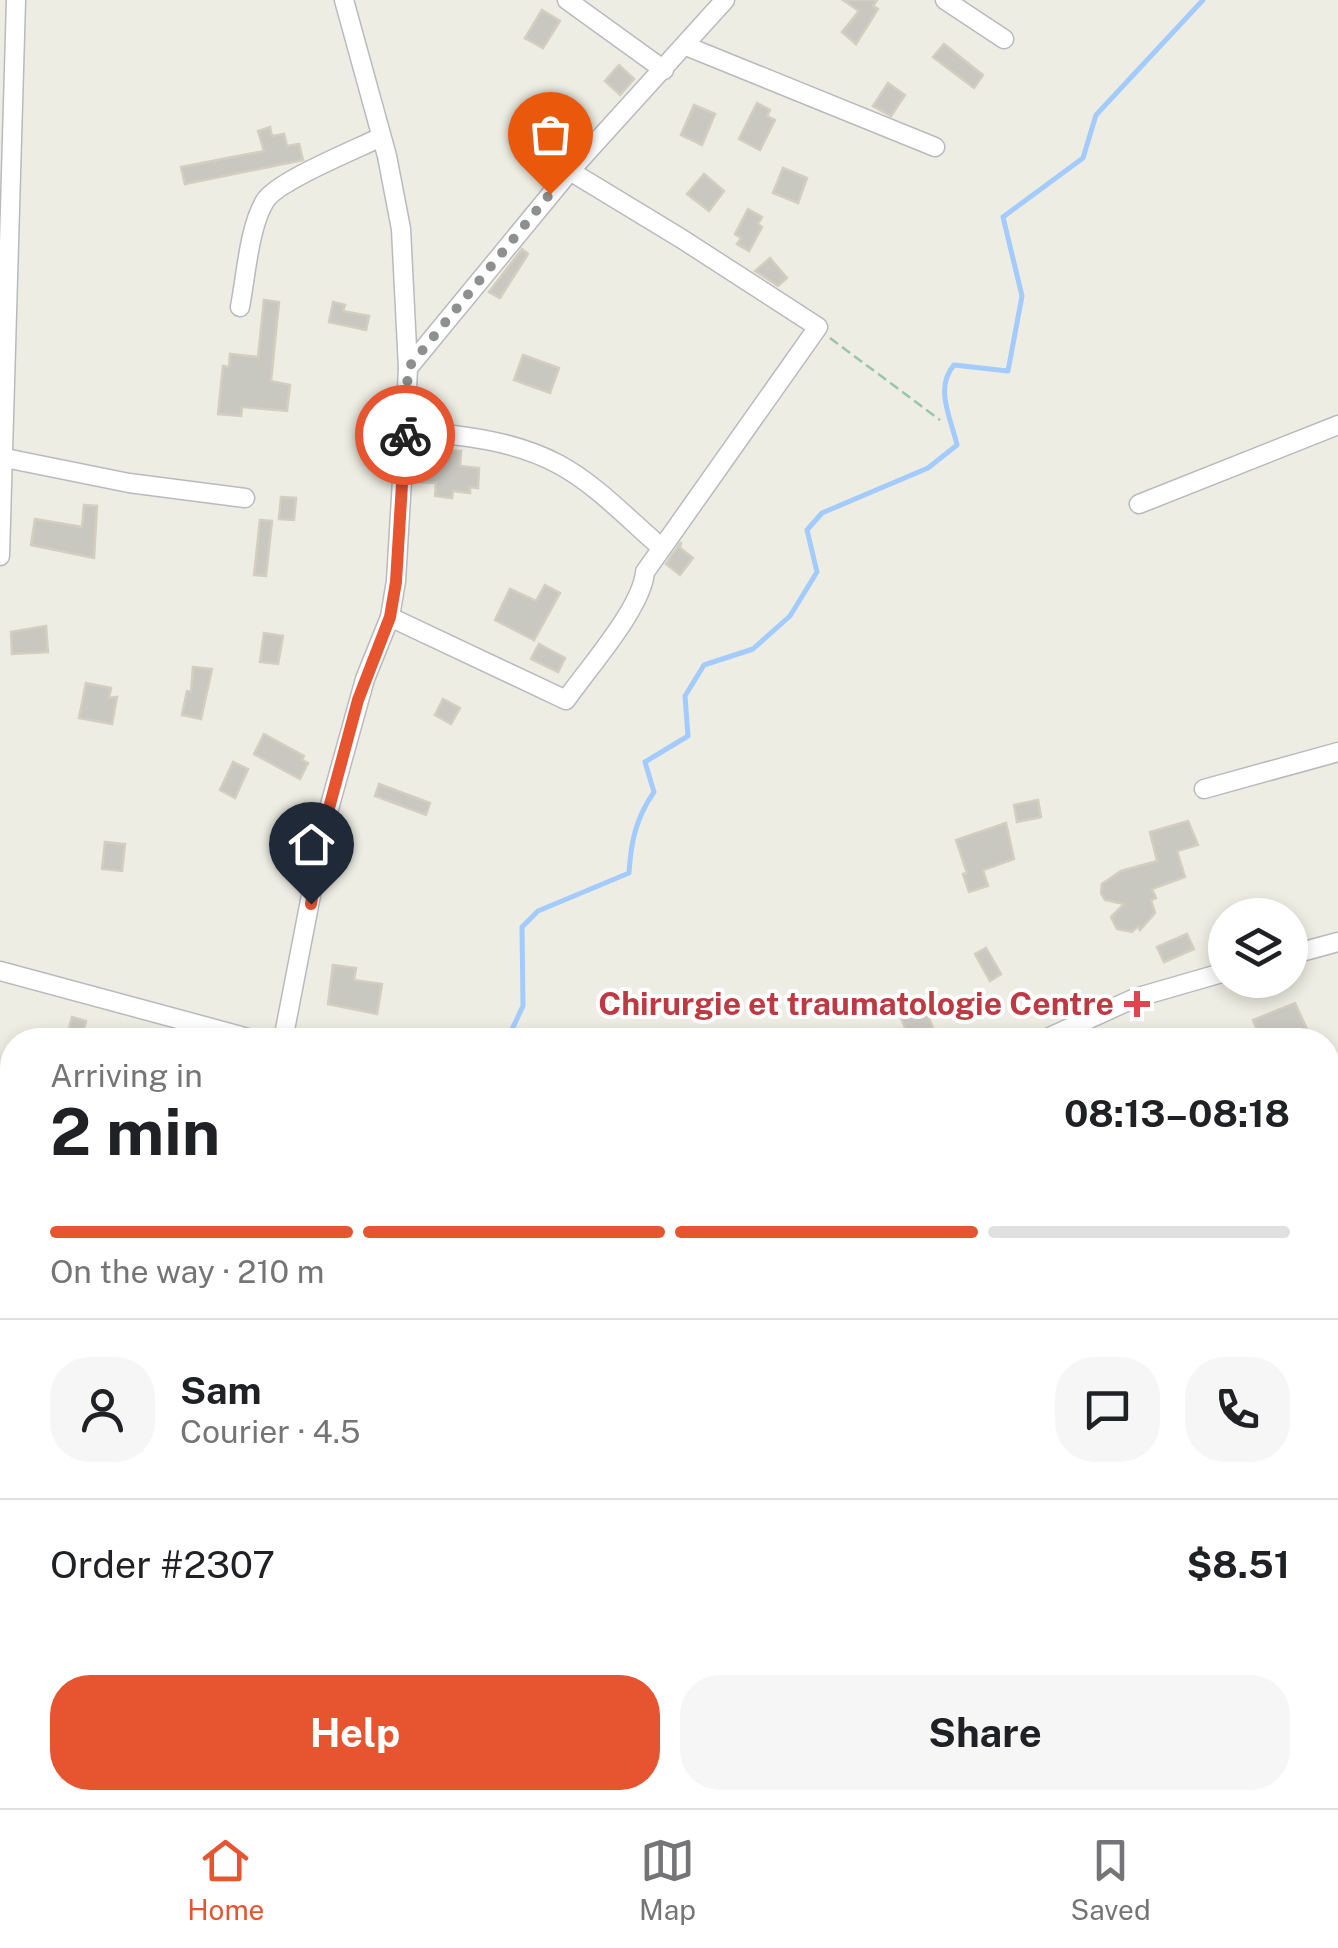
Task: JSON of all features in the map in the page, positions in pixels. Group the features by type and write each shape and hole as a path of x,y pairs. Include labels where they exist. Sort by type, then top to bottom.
{"street":[{"path":"0,556 16,0"},
{"path":"285,1028 325,823 365,679 390,617 396,582 405,430 408,368 396,197 344,0"},
{"path":"567,0 664,70"},
{"path":"408,368 570,171 724,0"},
{"path":"945,0 1004,39"},
{"path":"686,46 935,147"},
{"path":"240,307 257,222 266,198 285,184 381,137"},
{"path":"390,617 566,700 632,607 646,572 662,548 818,327 570,171"},
{"path":"1139,504 1338,425"},
{"path":"405,430 510,445 560,465 662,548"},
{"path":"5,458 129,483 245,498"},
{"path":"1204,789 1338,752"},
{"path":"1308,950 1338,942"},
{"path":"0,971 211,1028"},
{"path":"1069,1028 1135,998 1208,977"}],"path":[{"path":"818,327 856,360 940,420"}],"building":[{"path":"843,0 877,0 873,6 878,9 856,44 842,32 859,11"},
{"path":"542,10 560,21 543,48 525,38"},
{"path":"944,44 983,75 974,88 933,57"},
{"path":"619,65 634,79 620,95 605,81"},
{"path":"888,83 905,95 891,116 873,106"},
{"path":"757,103 770,110 767,116 775,120 760,150 739,139"},
{"path":"694,105 715,114 702,145 681,135"},
{"path":"270,127 272,136 284,134 287,146 299,144 303,160 185,184 181,167 264,151 258,131"},
{"path":"783,168 807,178 798,203 773,193"},
{"path":"704,174 724,191 709,211 687,194"},
{"path":"748,209 762,217 758,224 762,227 749,251 737,244 741,238 735,234"},
{"path":"522,249 528,254 500,298 489,292"},
{"path":"770,258 787,278 778,286 755,271"},
{"path":"264,300 279,302 271,381 290,385 287,411 242,407 241,416 218,414 223,366 229,367 230,354 258,357"},
{"path":"333,302 345,305 343,311 369,316 366,330 329,322"},
{"path":"523,355 559,368 550,393 514,380"},
{"path":"442,450 461,451 460,466 479,468 478,488 470,487 470,493 453,491 452,498 435,496 436,483 419,482 420,462 441,463"},
{"path":"281,497 296,498 294,520 279,519"},
{"path":"84,505 97,506 94,558 31,545 35,519 82,527"},
{"path":"260,520 272,521 266,576 254,575"},
{"path":"681,542 680,548 693,558 680,575 666,564"},
{"path":"545,585 560,593 534,640 495,620 510,589 536,601"},
{"path":"46,626 48,652 12,654 11,632"},
{"path":"264,633 283,636 278,664 260,662"},
{"path":"539,644 565,658 558,672 531,659"},
{"path":"193,667 212,669 201,719 182,715 187,691 191,692"},
{"path":"86,683 111,688 109,698 117,697 112,724 79,718"},
{"path":"443,699 460,708 451,724 435,715"},
{"path":"264,734 304,756 302,760 308,763 300,779 254,754"},
{"path":"233,762 248,769 235,798 220,790"},
{"path":"379,784 430,803 426,815 375,796"},
{"path":"1038,800 1041,817 1017,822 1014,805"},
{"path":"1188,821 1198,845 1177,851 1185,877 1152,889 1155,913 1140,930 1138,926 1132,932 1117,929 1111,917 1124,904 1105,900 1102,884 1121,871 1157,861 1150,832"},
{"path":"1006,823 1014,859 983,870 988,886 969,892 956,840"},
{"path":"105,842 125,844 122,871 102,869"},
{"path":"1187,934 1194,949 1164,962 1157,947"},
{"path":"986,948 1001,974 990,981 975,954"},
{"path":"333,965 356,968 354,980 382,984 377,1014 328,1004"},
{"path":"1295,1003 1306,1028 1256,1028 1253,1020"},
{"path":"923,1004 933,1028 905,1028 899,1013"},
{"path":"72,1017 86,1021 84,1028 69,1028"}],"waterway":[{"path":"513,1028 523,1006 522,927 538,911 629,873 636,830 654,792 645,762 688,736 685,696 704,665 753,649 790,616 817,572 807,530 822,513 928,468 957,445 945,393 945,383 954,365 1008,371 1022,296 1003,217 1083,158 1096,115 1203,0"}],"way so far":[{"path":"405,435 408,368 550,194"}],"place":[{"name":"Chirurgie et traumatologie Centre","path":"1137,1004"}],"route":[{"path":"311,904 325,823 358,700 390,617 396,582 405,435"}]}
